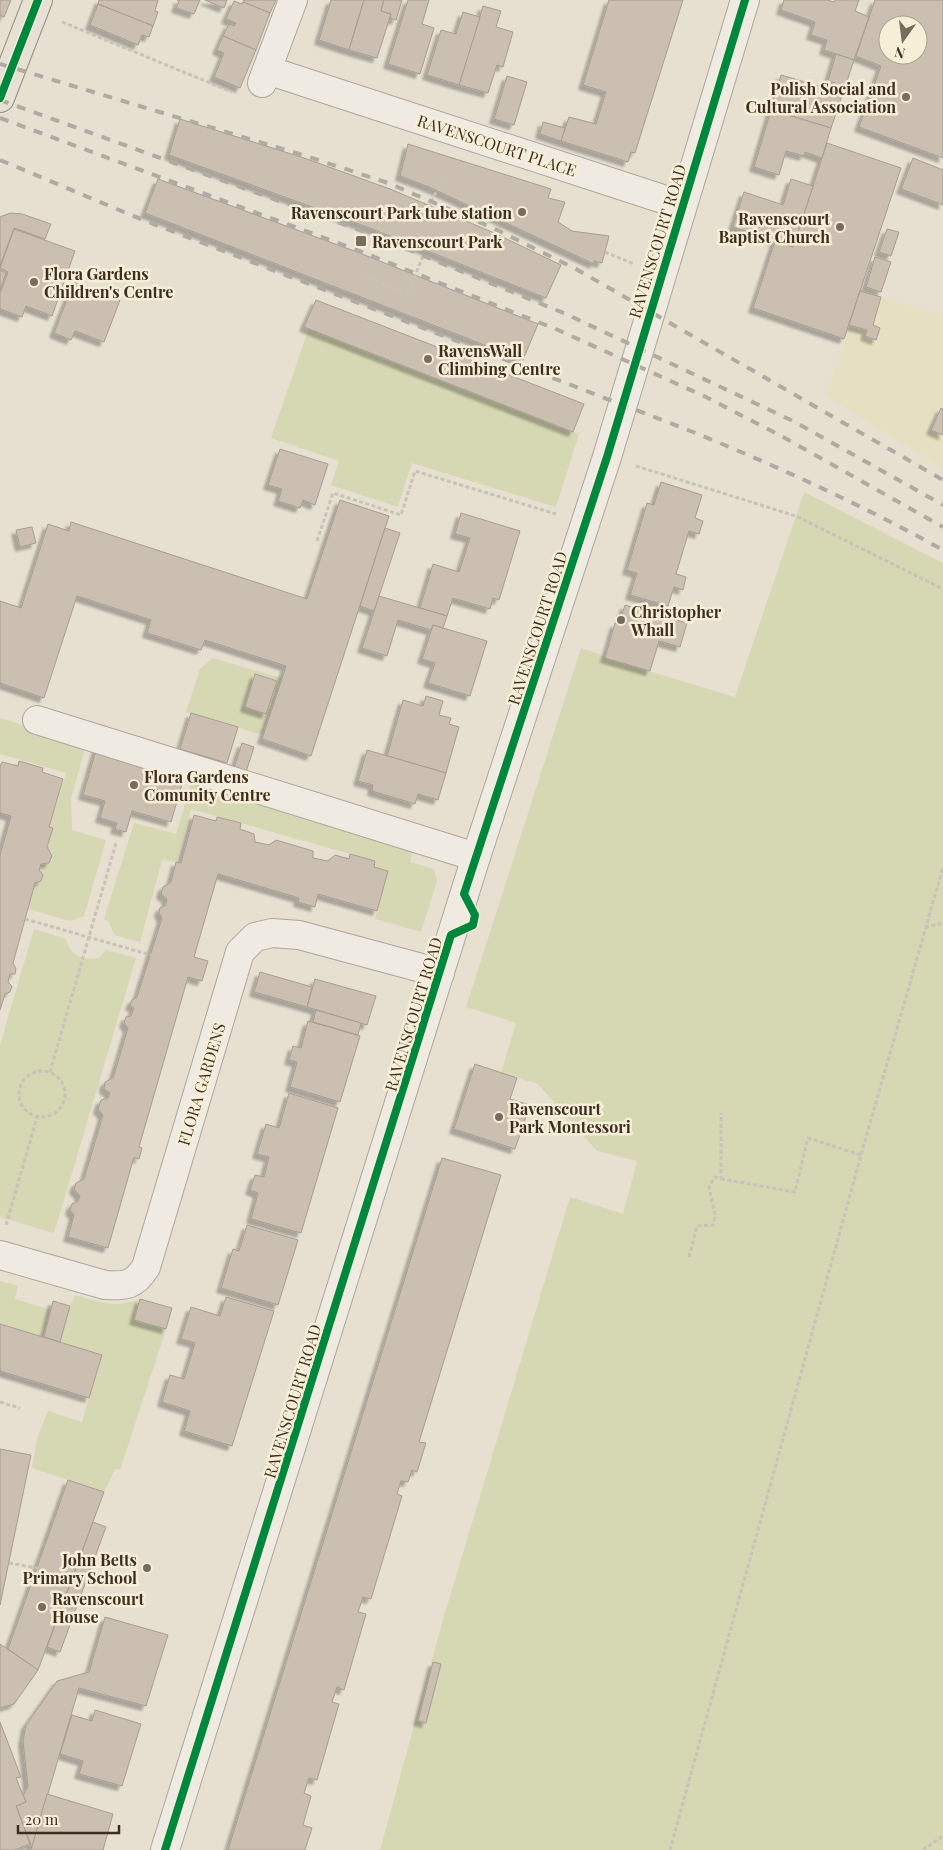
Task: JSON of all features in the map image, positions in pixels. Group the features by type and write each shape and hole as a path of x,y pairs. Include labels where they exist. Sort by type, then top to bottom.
{"main road":[{"path":"0,98 46,9"}],"street":[{"name":"RAVENSCOURT PLACE","path":"293,0 264,77 313,86 681,205"},
{"name":"RAVENSCOURT ROAD","path":"165,1850 476,856 607,457 681,205 745,0"},
{"path":"37,720 476,856"},
{"name":"FLORA GARDENS","path":"0,1255 105,1285 122,1286 137,1280 146,1267 240,952 255,937 272,933 299,934 440,973"}],"path":[{"path":"46,9 238,94"},
{"path":"377,206 420,224 442,180"},
{"path":"363,276 407,294 424,254"},
{"path":"607,457 796,516 943,588"},
{"path":"317,542 333,493 401,515 415,471 585,523"},
{"path":"50,1072 116,843"},
{"path":"670,1850 861,1154 943,867"},
{"path":"25,919 151,955"},
{"path":"925,928 943,923"},
{"path":"42,1071 50,1072 62,1082 65,1097 59,1111 52,1115 37,1117 24,1109 20,1103 20,1088 28,1075 42,1071"},
{"path":"721,1113 721,1179"},
{"path":"5,1226 37,1117"},
{"path":"689,1258 697,1226 713,1224 715,1215 709,1186 715,1177 795,1192 808,1138 861,1154"},
{"path":"0,1402 20,1408"},
{"path":"9,1563 37,1568"},
{"path":"923,1850 943,1836"}],"shaded area":[{"path":"861,290 943,315 943,468 826,396"}],"green space":[{"path":"309,328 579,434 556,507 412,463 398,507 331,485 339,461 271,438"},
{"path":"804,492 943,563 943,1850 380,1850 442,1623 570,1197 623,1214 637,1161 597,1151 538,1084 501,1073 516,1023 466,1007 581,648 605,656 605,658 735,697"},
{"path":"212,658 282,678 263,735 186,712 200,669"},
{"path":"0,718 86,744 71,799 72,830 106,840 84,916 70,921 28,909 35,883 41,881 43,875 39,870 41,864 49,863 52,856 47,847 53,828 49,827 66,773 0,754"},
{"path":"193,777 413,850 410,862 434,869 437,881 421,932 375,919 388,871 374,867 375,861 191,809 176,862 162,860 140,942 114,935 109,922 104,919 134,823 176,834"},
{"path":"34,929 66,939 71,950 83,958 99,958 106,950 136,958 54,1233 0,1217 0,1045"},
{"path":"0,1281 18,1286 15,1299 51,1310 44,1337 0,1324"},
{"path":"75,1295 115,1304 123,1304 140,1299 134,1320 166,1329 120,1470 115,1469 104,1492 32,1468 37,1438 48,1411 82,1422 102,1356 60,1342"}],"building":[{"path":"0,0 11,0 4,17 0,15"},
{"path":"99,0 158,0 155,11 158,12 153,26 98,4"},
{"path":"177,0 200,0 194,14 176,8 179,1"},
{"path":"205,0 227,0 224,8"},
{"path":"244,0 276,0 270,13 243,2"},
{"path":"331,0 364,0 349,50 319,40"},
{"path":"364,0 384,0 381,11 391,14 377,58 349,50"},
{"path":"384,0 402,0 396,20 390,18 391,14 381,11"},
{"path":"408,0 429,0 422,24 434,28 420,74 388,64"},
{"path":"609,0 683,0 635,153 631,152 628,162 561,141 569,117 596,124 606,92 583,85"},
{"path":"784,0 827,0 834,2 835,0 859,0 855,11 869,17 854,60 824,50 827,40 811,35 815,22 781,10"},
{"name":"Polish Social and Cultural Association","path":"875,0 943,0 943,158 859,127 881,66 878,65 928,65 928,15 878,15 878,65 856,56"},
{"path":"234,1 242,4 243,2 270,13 256,50 223,36 229,24 234,26 236,23 226,19"},
{"path":"98,4 153,26 149,37 142,35 138,45 90,25"},
{"path":"483,6 501,11 496,27 513,32 503,67 497,65 488,93 459,85"},
{"path":"463,12 480,17 459,85 427,75 441,30 456,34"},
{"path":"223,36 256,50 240,88 214,77 224,53 217,50"},
{"path":"836,54 854,60 843,93 833,90 835,83 828,81"},
{"path":"781,75 843,93 831,128 771,110"},
{"path":"507,76 527,82 514,125 494,119"},
{"path":"771,110 831,128 822,158 805,152 804,156 786,151 779,175 754,167"},
{"path":"180,119 304,158 390,189 492,232 561,265 546,298 367,227 169,155"},
{"path":"543,122 565,128 561,141 540,134"},
{"name":"Ravenscourt Baptist Church","path":"827,143 901,168 844,339 753,308 775,241 793,247"},
{"name":"Ravenscourt Park tube station","path":"408,144 551,189 548,198 565,202 558,222 572,231 609,236 602,263 594,261 594,264 429,187 400,176"},
{"path":"913,158 943,170 943,205 901,189"},
{"path":"158,179 357,252 538,324 523,360 145,213"},
{"path":"791,179 813,186 793,247 733,227 744,192 783,205"},
{"name":"Flora Gardens Children's Centre","path":"10,213 22,214 51,224 45,239 14,228 0,266 0,217"},
{"name":"Flora Gardens Children's Centre","path":"14,229 75,251 52,316 26,306 22,317 0,309 0,293 8,272 0,268"},
{"path":"887,229 899,232 891,256 879,252"},
{"path":"875,257 891,262 881,292 866,287"},
{"name":"Flora Gardens Children's Centre","path":"0,270 6,273 0,290"},
{"path":"74,282 120,300 104,342 75,331 71,340 54,333"},
{"path":"860,291 881,297 873,325 880,328 876,340 865,336 867,330 849,325"},
{"name":"RavensWall Climbing Centre","path":"316,300 584,404 573,432 304,327"},
{"path":"941,408 943,409 943,435 931,430"},
{"path":"280,449 328,464 315,505 303,500 300,508 278,501 282,489 268,485"},
{"path":"661,482 702,495 695,518 703,521 699,534 689,531 676,574 686,577 683,590 674,587 668,606 630,595 637,573 627,570 647,503 654,505"},
{"path":"340,500 389,516 311,756 262,739 286,666 205,640 201,650 147,633 151,620 77,596 44,698 0,683 0,601 21,608 48,524 69,531 71,522 307,599"},
{"path":"461,513 520,531 499,600 493,598 490,609 453,598 447,616 420,608 433,564 459,572 470,538 455,534"},
{"path":"32,527 36,543 20,547 16,530"},
{"path":"385,528 400,533 374,611 360,606"},
{"path":"379,596 447,616 443,628 433,625 431,630 398,620 387,656 362,648"},
{"path":"625,605 687,623 680,647 659,641 650,671 605,658 615,623 619,624"},
{"path":"433,625 487,641 470,696 428,683 435,663 422,659"},
{"path":"255,674 277,681 266,714 245,707"},
{"path":"426,696 443,701 439,715 451,718 449,724 459,727 446,773 387,756 403,700 423,706"},
{"path":"191,713 238,727 227,763 180,749"},
{"path":"242,743 254,747 246,772 234,768"},
{"name":"Flora Gardens Comunity Centre","path":"97,747 185,774 171,822 132,811 126,832 115,829 117,823 100,818 105,801 83,795"},
{"path":"367,750 446,773 438,800 418,794 415,804 372,791 373,785 358,781"},
{"path":"19,761 43,768 42,772 63,779 49,827 53,828 47,847 52,856 49,863 41,864 39,870 43,875 41,881 35,883 13,963 16,969 15,974 10,974 8,982 12,986 10,992 5,994 0,1010 0,855 11,816 0,813 0,766 2,762 18,766"},
{"path":"194,815 216,821 217,817 241,823 240,829 254,834 255,842 269,845 276,840 313,851 313,858 328,861 335,855 349,859 350,854 375,861 374,867 388,871 377,911 318,894 315,907 298,902 299,898 218,874 194,957 208,961 202,981 188,977 139,1147 142,1148 139,1159 134,1157 108,1248 68,1237 74,1215 70,1210 72,1204 78,1201 80,1196 74,1189 76,1183 84,1179 103,1115 98,1109 101,1100 108,1098 110,1093 104,1089 105,1082 113,1078 128,1028 124,1023 126,1017 131,1016 134,1008 130,1005 132,1000 137,997 162,918 159,913 160,908 166,905 167,899 161,894 163,887 171,882 176,862 181,863"},
{"path":"260,972 312,987 307,1007 254,992"},
{"path":"315,979 376,996 367,1025 307,1007"},
{"path":"316,1010 361,1023 358,1035 313,1022"},
{"path":"308,1021 360,1036 340,1102 290,1087 297,1062 289,1060 293,1046 301,1048"},
{"path":"475,1064 517,1078 510,1099 530,1105 515,1149 454,1129"},
{"path":"289,1093 338,1108 301,1233 251,1219 258,1193 250,1190 255,1175 264,1177 269,1157 257,1154 266,1124 279,1128"},
{"path":"442,1158 501,1175 419,1442 426,1443 417,1472 412,1470 408,1482 401,1481 397,1494 402,1496 371,1599 363,1597 358,1612 366,1614 344,1690 337,1687 332,1702 339,1704 317,1780 309,1778 304,1793 311,1796 303,1825 312,1828 305,1850 228,1850"},
{"path":"247,1225 298,1240 278,1305 221,1288 233,1249 239,1251"},
{"path":"226,1297 274,1311 232,1446 184,1431 190,1411 162,1402 170,1375 184,1379 189,1363 195,1343 181,1339 191,1307 220,1316"},
{"path":"140,1299 172,1308 166,1329 134,1320"},
{"path":"53,1301 70,1306 60,1342 44,1337"},
{"path":"0,1324 102,1355 89,1398 0,1371"},
{"name":"Ravenscourt House","path":"0,1449 31,1455 0,1605"},
{"name":"Ravenscourt House","path":"68,1480 104,1492 38,1670 8,1649"},
{"path":"93,1522 106,1527 60,1652 47,1647"},
{"path":"105,1617 168,1635 146,1706 79,1688 32,1848 16,1806 26,1802 23,1796 28,1786 23,1741 26,1725 57,1681 89,1672"},
{"path":"0,1644 38,1670 14,1704 0,1708"},
{"path":"433,1662 441,1664 426,1723 418,1721"},
{"path":"95,1710 141,1724 122,1786 79,1774 83,1761 60,1754 72,1715 92,1721"},
{"path":"0,1722 21,1777 16,1778 26,1802 16,1806 30,1844 15,1850 0,1850"},
{"path":"47,1794 113,1814 103,1850 31,1850"}],"railway":[{"path":"0,64 306,156 388,183 493,228 576,269 943,480"},
{"path":"0,100 365,232 566,314 795,422 943,505"},
{"path":"0,118 357,250 558,330 706,397 785,438 943,527"},
{"path":"0,160 143,220 725,445 851,502 943,550"}],"cycle path":[{"path":"0,98 38,0"},
{"path":"165,1850 451,935 473,925 475,915 464,894 607,457 745,0"}],"place":[{"name":"Polish Social and Cultural Association","path":"906,97"},
{"name":"Ravenscourt Park tube station","path":"522,212"},
{"name":"Ravenscourt Baptist Church","path":"840,227"},
{"name":"Ravenscourt Park","path":"361,241"},
{"name":"Flora Gardens Children's Centre","path":"34,282"},
{"name":"RavensWall Climbing Centre","path":"428,359"},
{"name":"Christopher Whall","path":"621,620"},
{"name":"Flora Gardens Comunity Centre","path":"134,785"},
{"name":"Ravenscourt Park Montessori","path":"499,1117"},
{"name":"John Betts Primary School","path":"147,1568"},
{"name":"Ravenscourt House","path":"42,1607"}]}
